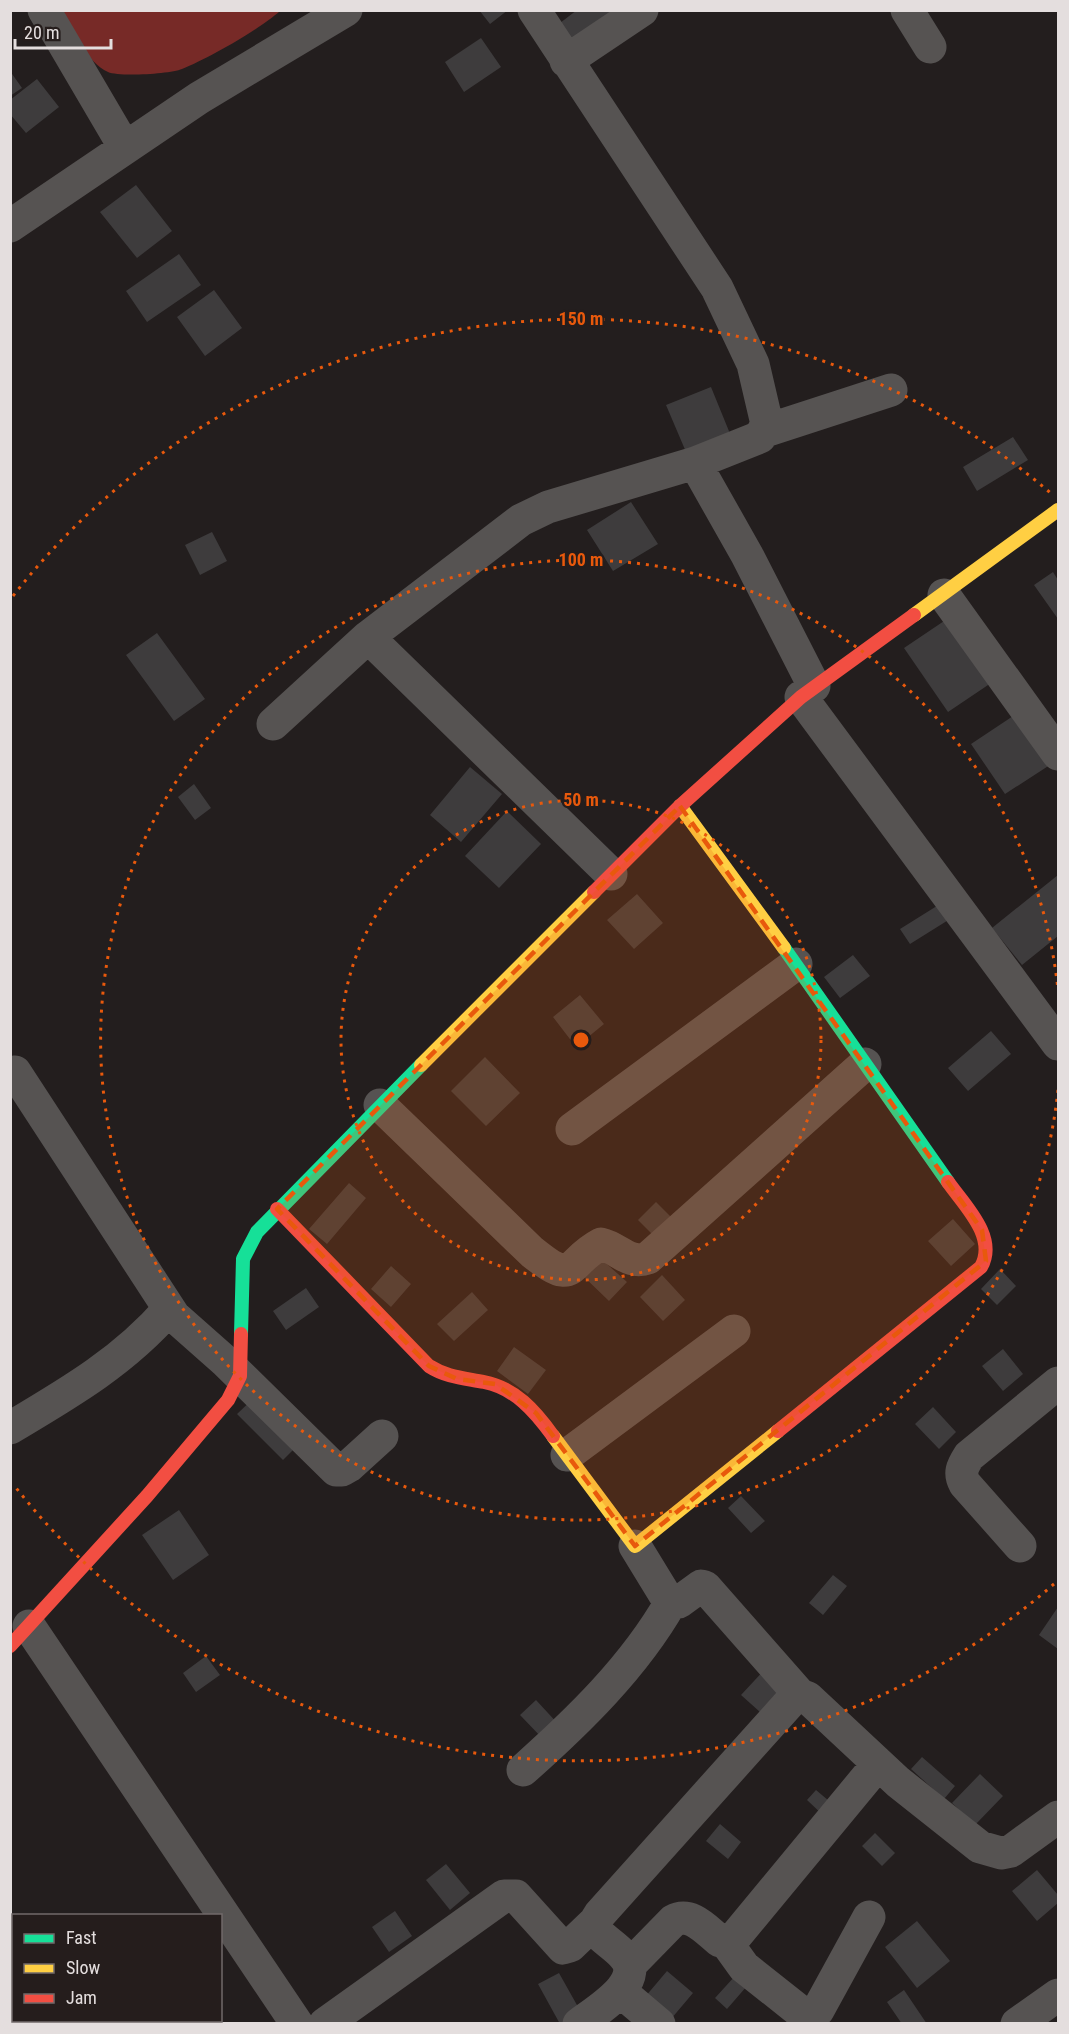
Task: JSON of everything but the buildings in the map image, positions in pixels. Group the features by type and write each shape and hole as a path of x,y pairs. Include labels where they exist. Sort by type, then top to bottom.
{"street":[{"path":"44,10 125,148"},
{"path":"10,226 199,98 346,10"},
{"path":"273,724 368,637 520,520 548,507 695,463 760,437 765,430 767,424 753,364 717,288 534,10"},
{"path":"566,61 642,10"},
{"path":"907,10 930,47"},
{"path":"765,430 891,390"},
{"path":"695,463 747,555 807,691 1059,1044"},
{"path":"213,1914 20,1636 147,1496 228,1400 243,1258 257,1232 380,1105 680,806 807,691 1056,519"},
{"path":"944,595 1059,754"},
{"path":"368,637 611,874"},
{"path":"635,1546 977,1272 986,1261 988,1250 982,1230 796,964 680,806"},
{"path":"572,1129 796,964"},
{"path":"380,1105 532,1252 560,1271 571,1270 601,1244 639,1262 648,1258 865,1064"},
{"path":"12,1072 172,1313 336,1470 349,1466 382,1436"},
{"path":"277,1209 429,1366 440,1374 457,1379 495,1384 516,1395 536,1413 635,1546 671,1602"},
{"path":"10,1428 88,1383 114,1364 172,1313"},
{"path":"567,1455 734,1330"},
{"path":"1020,1546 964,1484 961,1476 963,1466 969,1456 1059,1383"},
{"path":"671,1602 679,1602 701,1587 705,1587 800,1695 808,1698 878,1764 980,1847 1001,1853 1011,1851 1059,1817"},
{"path":"522,1770 581,1715 627,1664 657,1626 671,1602"},
{"path":"325,2024 504,1896 516,1896 563,1948 570,1946 595,1923 600,1914 791,1701 800,1695"},
{"path":"726,1942 735,1937 878,1764"},
{"path":"579,2024 625,1978 673,1921 681,1917 690,1918 726,1942 744,1967 809,2020 818,2010 869,1917"},
{"path":"595,1923 595,1930 624,1956 625,1978 659,2024"},
{"path":"228,1935 297,2024"},
{"path":"1017,2024 1059,1995"}],"highlighted area":[{"path":"680,806 982,1230 986,1261 635,1546 536,1413 495,1384 457,1379 429,1366 277,1209"}],"shaded area":[{"path":"61,11 280,11 247,35 182,69 133,75 114,74 100,68 81,45"}],"traffic: fast":[{"path":"784,948 948,1182"},
{"path":"241,1334 243,1259 257,1232 421,1065"}],"traffic: slow":[{"path":"914,615 1058,510"},
{"path":"680,806 784,948"},
{"path":"421,1065 594,892"},
{"path":"553,1436 635,1546 778,1431"}],"traffic: jam":[{"path":"594,892 680,806 801,697 914,615"},
{"path":"778,1431 981,1267 985,1256 982,1233 970,1211 948,1182"},
{"path":"277,1209 429,1366 449,1375 505,1389 523,1402 553,1436"},
{"path":"10,1646 147,1496 228,1400 240,1376 241,1334"}]}
